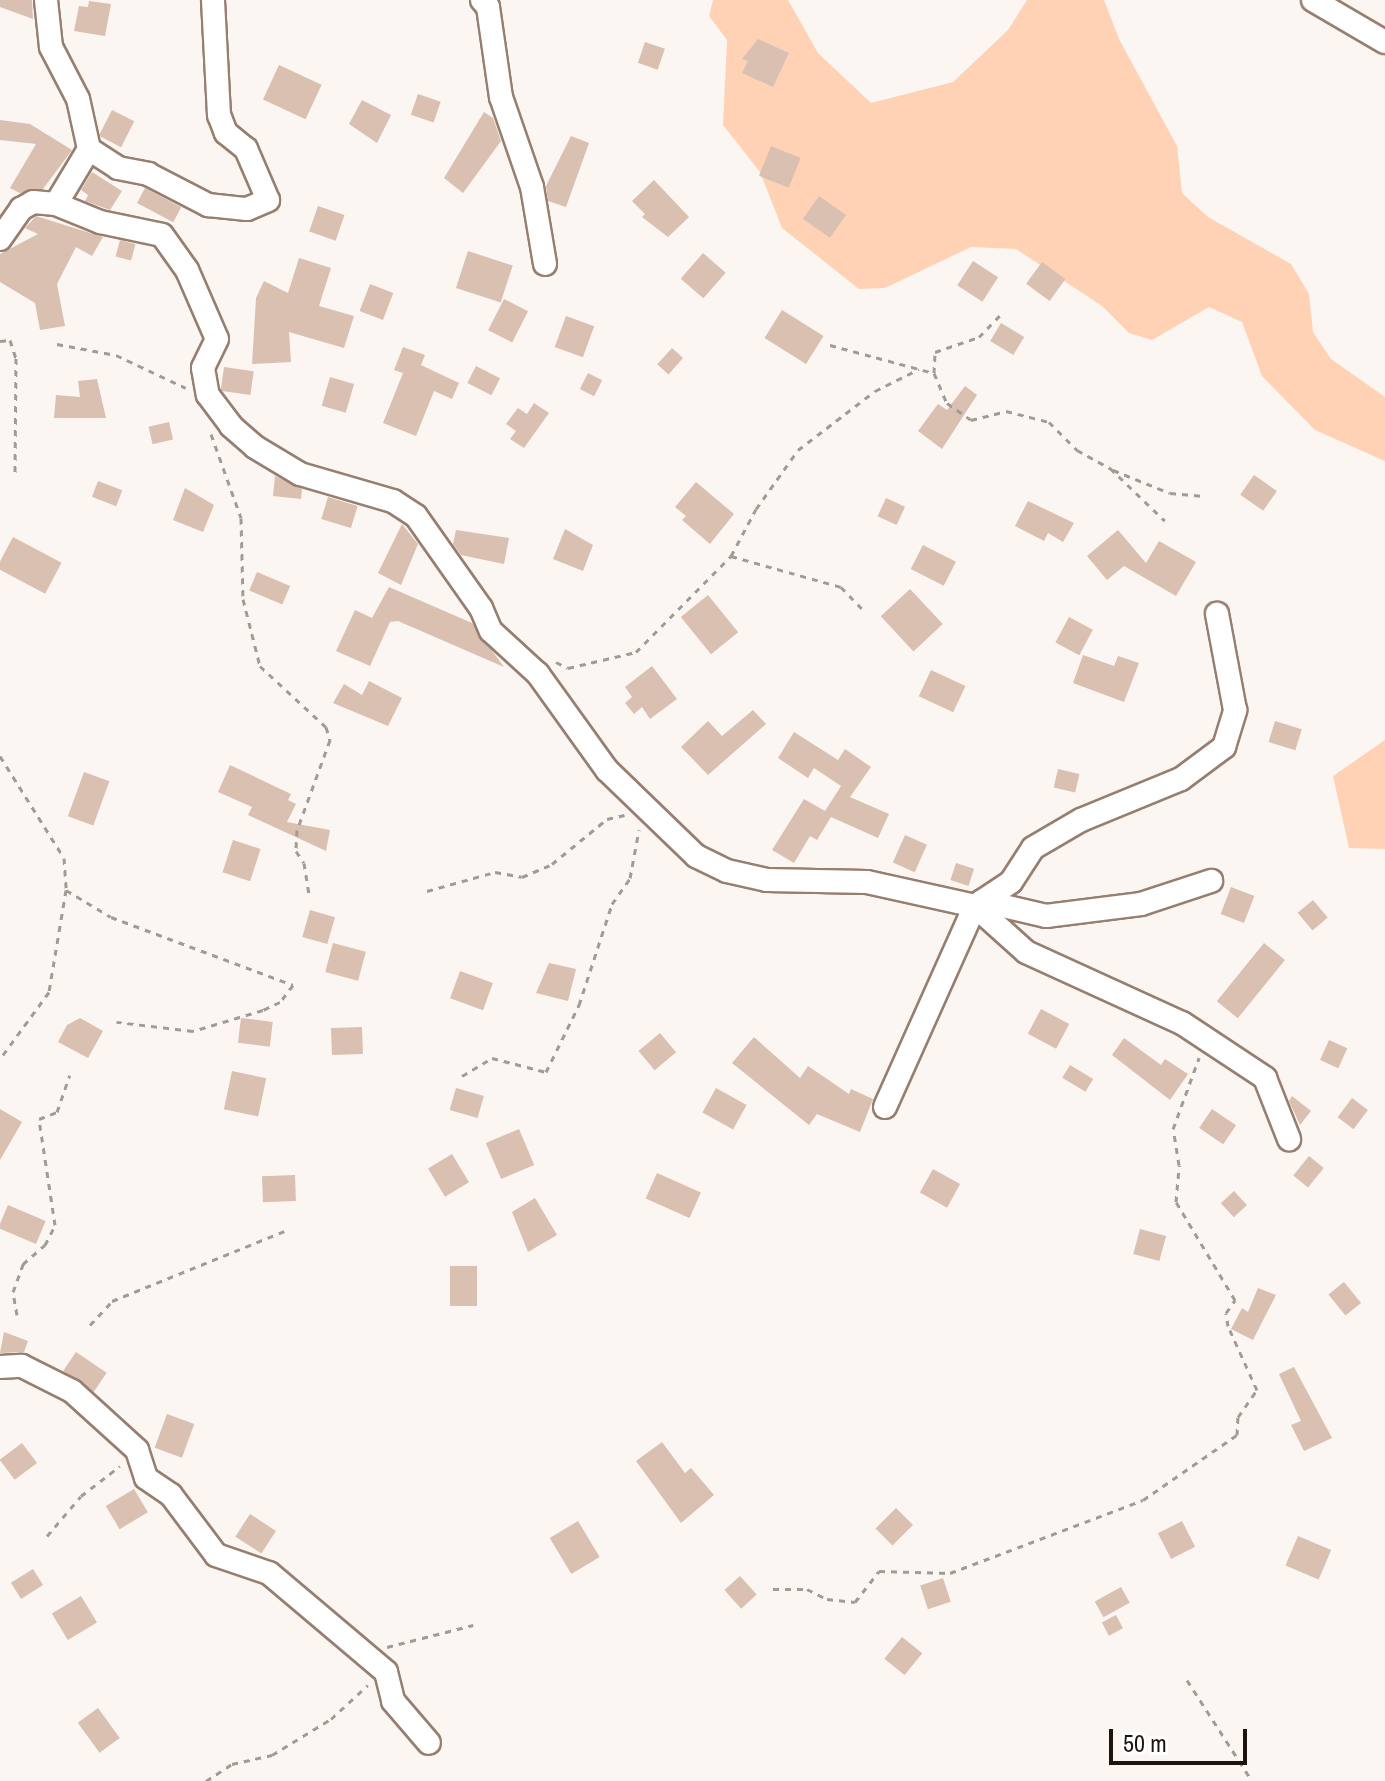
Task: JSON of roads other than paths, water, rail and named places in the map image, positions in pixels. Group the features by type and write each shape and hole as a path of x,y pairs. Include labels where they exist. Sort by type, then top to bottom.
{"street":[{"path":"46,0 51,47 78,99 89,149 56,204"},
{"path":"89,149 118,168 148,174 208,205 247,209 268,200 246,149 226,133 219,115 213,0"},
{"path":"482,0 488,7 501,97 532,187 545,264"},
{"path":"1313,0 1385,42"},
{"path":"0,239 21,209 33,202 56,204 100,222 162,235 187,270 217,339 203,368 208,395 231,426 255,447 300,474 393,501 416,516 481,608 491,631 531,665 584,743 647,813 696,856 727,871 767,880 867,882 1046,916 1141,904 1211,881"},
{"path":"885,1107 978,904 1011,882 1033,848 1081,820 1181,779 1224,747 1235,710 1217,614"},
{"path":"978,904 1026,952 1209,1037 1265,1078 1289,1139"},
{"path":"0,1367 22,1366 72,1391 137,1450 146,1478 171,1495 216,1555 269,1573 320,1612 352,1646 386,1672 393,1701 429,1743"}]}
